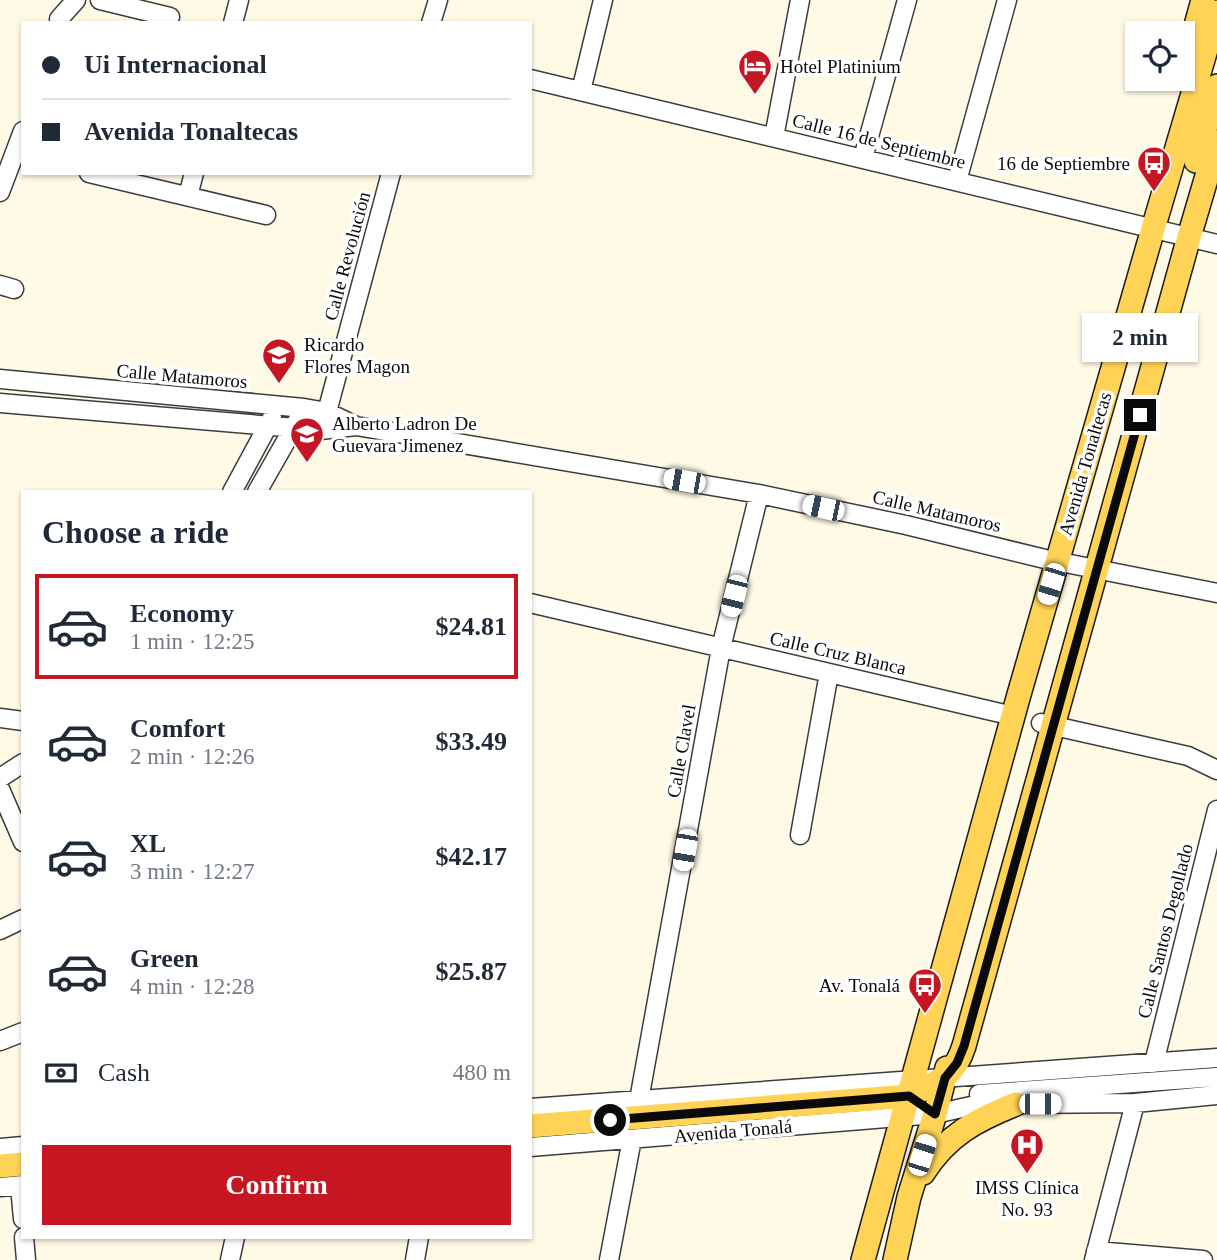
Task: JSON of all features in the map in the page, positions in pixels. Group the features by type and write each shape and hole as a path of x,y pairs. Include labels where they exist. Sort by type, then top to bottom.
{"main road":[{"path":"1195,30 1203,0"},
{"name":"Avenida Tonaltecas","path":"863,1260 908,1097 1005,714 1147,228 1217,12"},
{"name":"Avenida Tonaltecas","path":"895,1260 909,1196 945,1078 957,1063 964,1046 1090,567 1182,235 1217,86"},
{"name":"Avenida Tonaltecas","path":"1147,228 1179,91"},
{"name":"Avenida Tonaltecas","path":"1182,235 1217,142"},
{"name":"Avenida Tonalá","path":"532,1126 908,1097 945,1078"},
{"path":"908,1097 935,1114"},
{"path":"909,1196 930,1163 953,1137 978,1120 1016,1104"},
{"path":"0,1166 21,1177"}],"street":[{"path":"59,21 63,0"},
{"path":"59,21 76,0"},
{"path":"100,0 170,17"},
{"path":"234,21 239,0"},
{"path":"432,21 438,0"},
{"path":"581,91 603,0"},
{"path":"774,137 800,0"},
{"path":"863,158 907,0"},
{"path":"957,181 1007,0"},
{"name":"Calle 16 de Septiembre","path":"532,79 1217,244"},
{"path":"0,192 19,157"},
{"path":"98,175 266,215"},
{"path":"188,196 193,175"},
{"name":"Calle Revolución","path":"320,429 327,412 390,175"},
{"name":"Calle Matamoros","path":"0,379 304,408 327,412 356,426"},
{"name":"Calle Matamoros","path":"0,403 293,428 356,426 759,494 906,525 1051,560 1217,593"},
{"path":"233,490 278,405"},
{"path":"258,490 304,408"},
{"name":"Calle Clavel","path":"639,1100 722,648 759,494"},
{"name":"Calle Cruz Blanca","path":"532,603 1005,714"},
{"path":"800,835 829,673"},
{"path":"0,719 21,721"},
{"path":"1048,724 1188,756 1217,770"},
{"path":"0,778 21,764"},
{"path":"0,789 21,837"},
{"name":"Calle Santos Degollado","path":"1154,1063 1217,810"},
{"path":"0,930 21,920"},
{"path":"0,1041 21,1033"},
{"name":"Avenida Tonalá","path":"945,1078 1217,1058"},
{"path":"972,1094 1217,1077"},
{"path":"935,1114 971,1106 1135,1103 1217,1096"},
{"name":"Avenida Tonalá","path":"532,1108 639,1100 908,1097"},
{"name":"Avenida Tonalá","path":"532,1147 632,1139 908,1097"},
{"path":"1135,1103 1095,1255 1203,1260"},
{"path":"608,1260 632,1139"},
{"path":"0,1148 21,1146"},
{"path":"0,1187 21,1178"},
{"path":"24,1239 26,1260"},
{"path":"230,1260 235,1239"},
{"path":"415,1260 419,1239"}],"place":[{"name":"Hotel Platinium","path":"755,96"},
{"name":"16 de Septiembre","path":"1154,193"},
{"name":"Ricardo Flores Magon","path":"279,385"},
{"name":"Alberto Ladron De Guevara Jimenez","path":"307,464"},
{"name":"Av. Tonalá","path":"925,1015"},
{"name":"IMSS Clínica No. 93","path":"1027,1175"}],"route":[{"path":"610,1120 909,1096 935,1114 945,1078 957,1063 964,1046 1140,415"}]}
